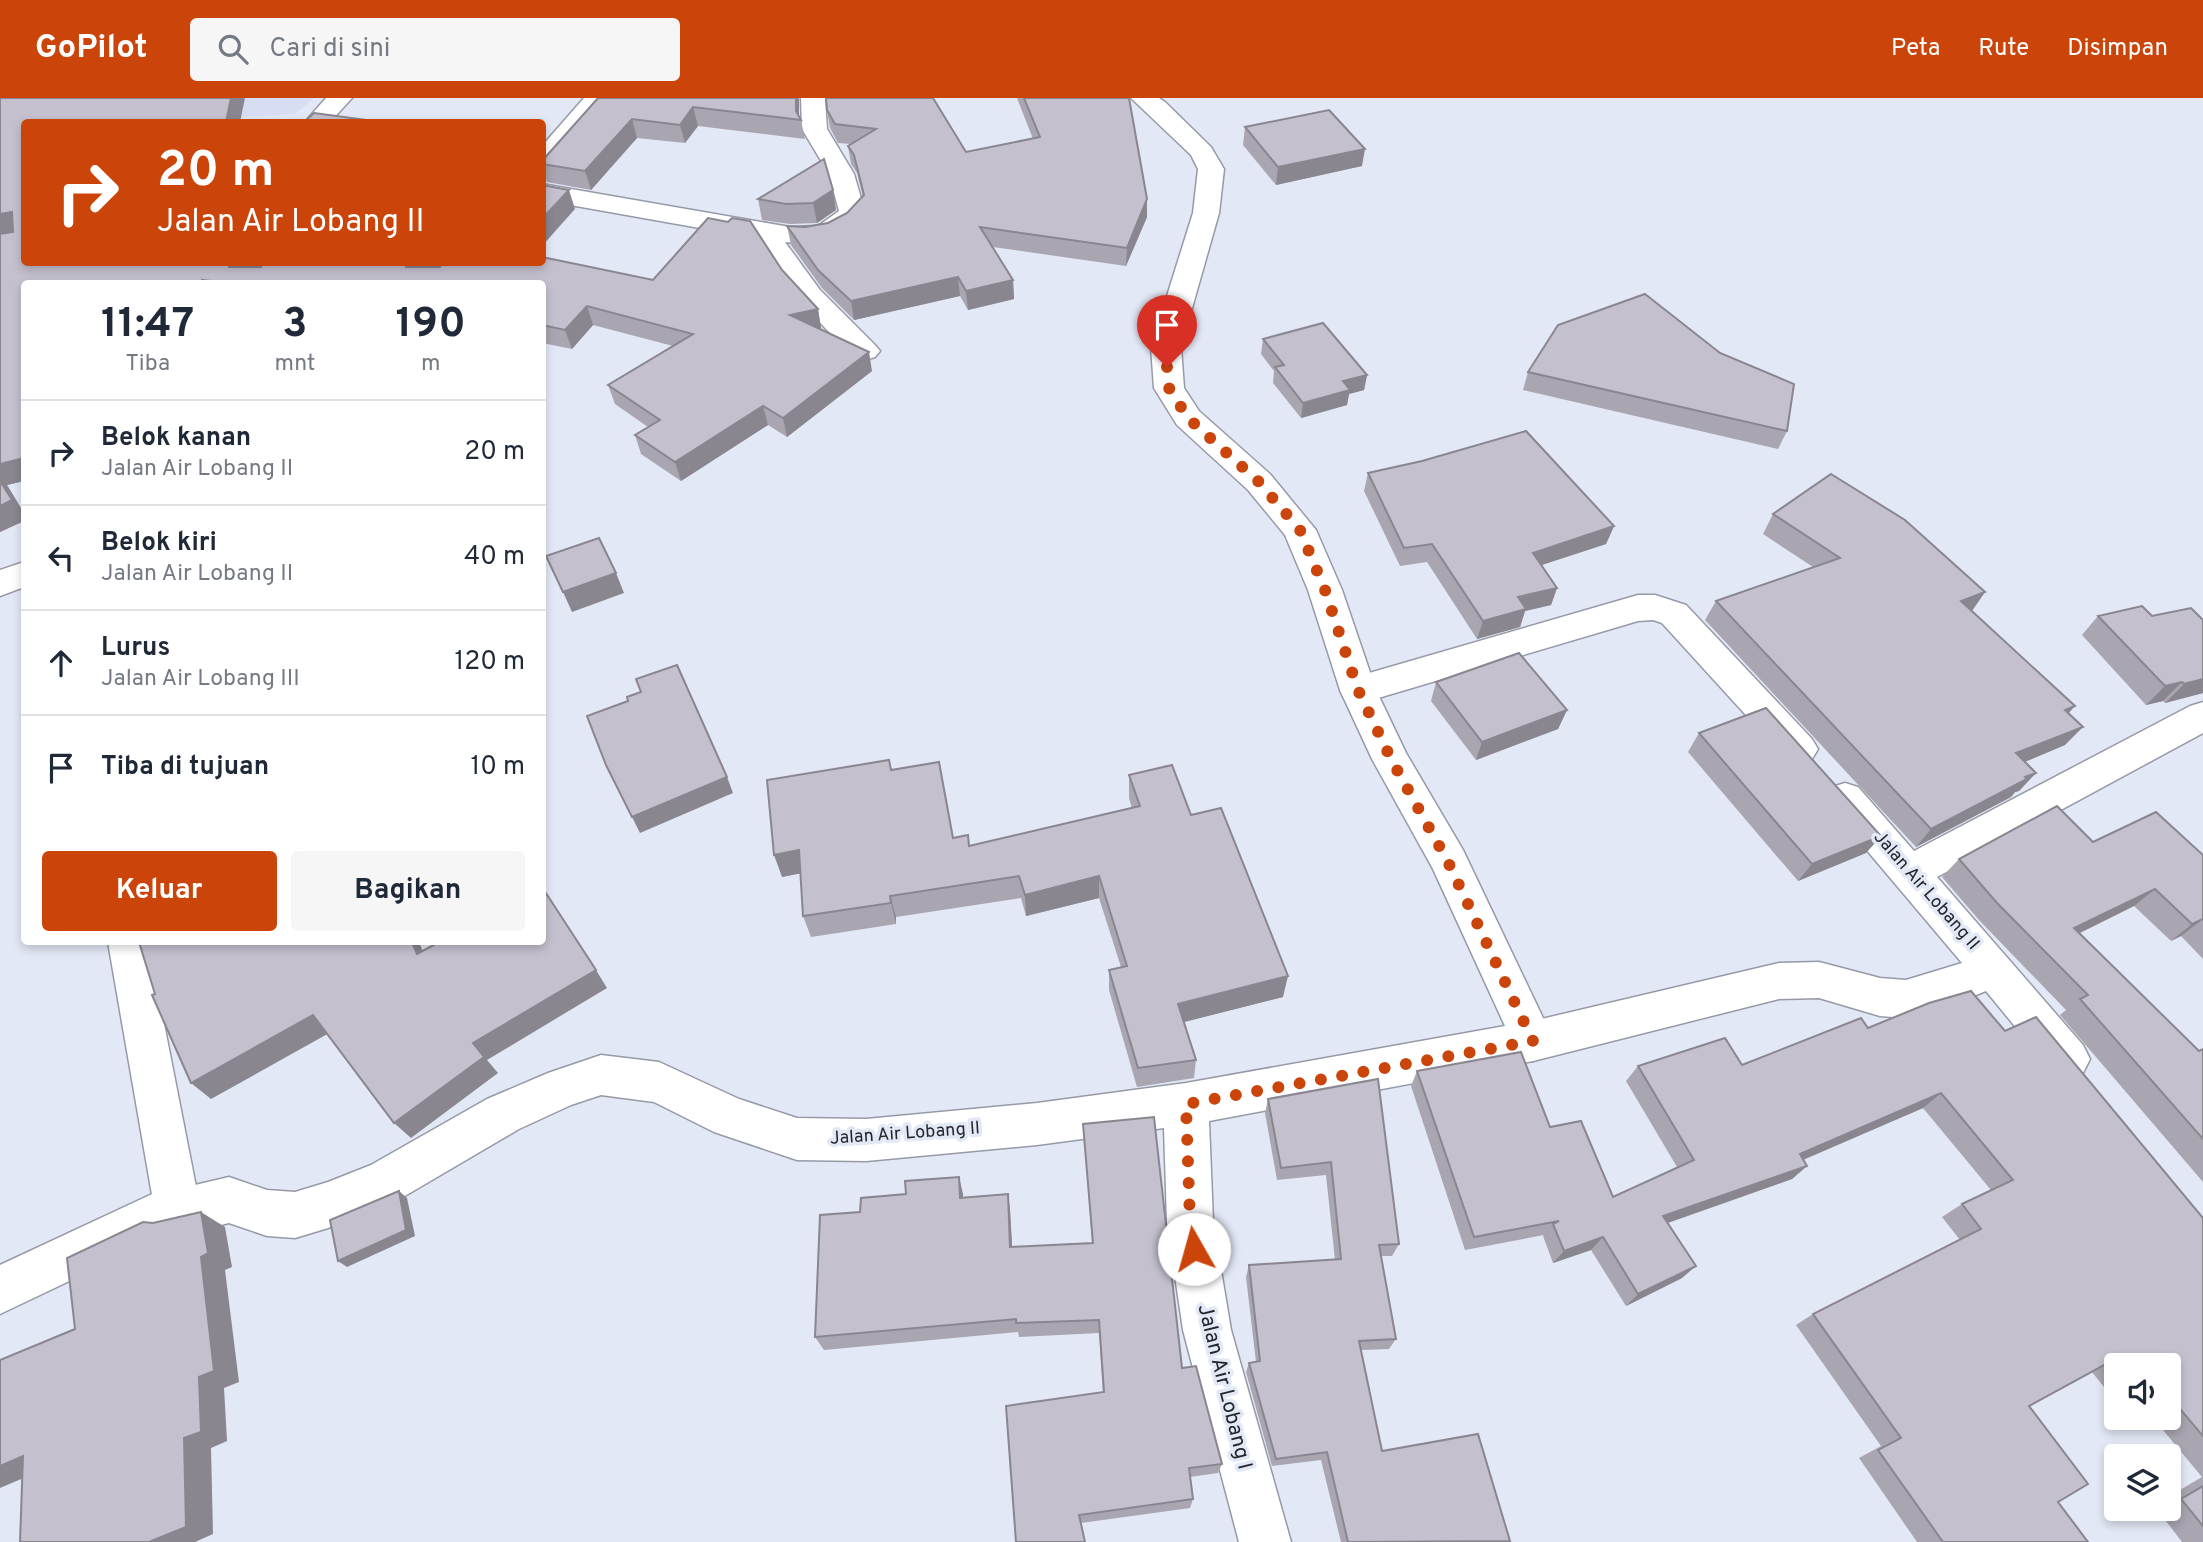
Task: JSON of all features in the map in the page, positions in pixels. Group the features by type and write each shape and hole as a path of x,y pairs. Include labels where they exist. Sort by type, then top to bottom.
{"street":[{"path":"320,119 341,98"},
{"path":"546,157 597,98"},
{"path":"546,193 766,232 801,236 825,234 844,225 852,212 849,194 838,168 818,142 812,125 813,98"},
{"path":"1143,98 1156,107 1202,152 1211,169 1206,213 1166,347 1169,388 1188,418 1259,482 1300,530 1325,590 1358,690 1391,759 1448,862 1533,1041"},
{"path":"766,232 782,264 818,305 865,351"},
{"path":"0,584 21,575"},
{"name":"Jalan Air Lobang II","path":"0,1290 166,1211 178,1212 229,1199 267,1213 295,1215 328,1205 387,1181 503,1114 563,1087 601,1075 659,1082 730,1117 797,1139 866,1140 1037,1124 1186,1104 1533,1041 1779,981 1819,980 1880,997 1906,999 1941,990 1993,969 1910,872 1695,634 1674,614 1664,609 1638,608 1358,690"},
{"path":"1910,872 2203,716"},
{"path":"129,945 178,1212"},
{"path":"1993,969 2089,1085"},
{"name":"Jalan Air Lobang I","path":"1186,1104 1190,1222 1207,1330 1265,1542"}],"shaded area":[{"path":"173,98 314,98 295,114 162,119"}],"building":[{"path":"0,98 231,98 227,119 21,119 21,266 546,266 546,258 653,280 708,218 728,222 732,218 750,221 782,270 818,309 790,315 869,352 783,418 763,406 675,462 635,435 660,420 608,385 693,334 587,306 565,330 546,326 546,280 21,280 21,459 0,464 0,234 13,232 12,212 0,214"},
{"path":"598,98 796,98 796,111 801,120 693,107 680,125 632,119 585,171 546,165 546,156"},
{"path":"826,98 933,98 966,152 1040,137 1024,98 1129,98 1147,199 1127,248 980,227 1013,280 966,291 958,277 851,301 818,270 787,226 805,227 828,223 847,213 864,195 854,155 848,146 876,129 835,124 827,110"},
{"path":"1329,110 1365,149 1278,167 1245,127"},
{"path":"314,113 359,119 307,119"},
{"path":"824,159 833,190 813,203 786,204 758,199"},
{"path":"546,186 569,190 546,215"},
{"path":"1645,294 1720,353 1794,384 1787,431 1528,372 1558,325"},
{"path":"1323,323 1367,375 1343,381 1350,390 1303,403 1275,367 1284,365 1263,339"},
{"path":"1526,431 1614,526 1533,553 1557,588 1518,597 1526,609 1483,621 1432,544 1404,548 1368,473 1422,461"},
{"path":"1831,474 1905,520 1985,592 1961,601 2075,706 2065,710 2083,727 2016,753 2036,773 1931,829 1716,601 1840,558 1773,514"},
{"path":"0,481 12,500 0,506"},
{"path":"599,538 616,573 563,592 546,556"},
{"path":"2142,606 2152,616 2191,608 2203,620 2203,679 2165,686 2098,616"},
{"path":"1519,653 1567,710 1482,742 1436,682"},
{"path":"677,665 727,777 632,817 606,765 587,716 628,701 627,697 641,692 636,679"},
{"path":"1766,708 1881,836 1812,864 1699,733"},
{"path":"889,760 891,770 939,762 953,838 968,835 969,846 1140,806 1129,775 1172,765 1191,815 1221,808 1288,976 1178,1004 1196,1060 1138,1068 1109,970 1127,966 1099,876 1025,895 1019,876 890,896 891,903 803,916 799,850 774,855 767,780"},
{"path":"2057,806 2093,842 2156,812 2203,855 2203,919 2192,924 2155,889 2074,928 2199,1051 2203,1049 2203,1139 2080,999 2088,995 1997,903 1959,859"},
{"path":"546,893 596,970 473,1043 484,1057 394,1123 313,1015 191,1083 152,995 155,994 140,945 413,945 417,954 434,945 546,945"},
{"path":"1971,991 2005,1031 2036,1017 2203,1218 2203,1436 2181,1410 2181,1353 2104,1353 2104,1365 2029,1406 2088,1484 2058,1502 2088,1542 1943,1542 1878,1450 1901,1438 1813,1314 1981,1229 1962,1204 2013,1180 1941,1093 1800,1154 1807,1166 1663,1216 1696,1266 1638,1294 1603,1237 1564,1251 1553,1224 1559,1221 1474,1237 1417,1071 1521,1052 1550,1127 1581,1121 1613,1197 1694,1160 1638,1066 1725,1038 1742,1065 1861,1018 1868,1028 1929,1003"},
{"path":"1378,1079 1399,1244 1379,1245 1396,1339 1359,1341 1382,1451 1478,1434 1510,1541 1348,1542 1327,1452 1276,1459 1249,1363 1260,1361 1249,1265 1341,1259 1331,1162 1281,1168 1268,1099"},
{"path":"1154,1117 1182,1368 1196,1366 1222,1464 1189,1468 1193,1499 1079,1515 1085,1542 1016,1542 1006,1406 1104,1392 1099,1320 1016,1323 1016,1319 815,1337 820,1215 860,1212 861,1198 906,1194 905,1181 959,1177 960,1198 1008,1194 1010,1247 1093,1243 1083,1124"},
{"path":"399,1191 406,1230 338,1261 330,1220"},
{"path":"201,1212 208,1253 201,1257 214,1371 199,1377 201,1432 184,1438 186,1527 149,1542 20,1542 23,1456 0,1466 0,1360 75,1329 67,1258 143,1222 153,1223"},
{"path":"2203,1486 2203,1526 2181,1499"}],"route":[{"path":"1167,367 1169,388 1188,418 1259,482 1300,530 1325,590 1358,690 1391,759 1448,862 1533,1041 1186,1104 1190,1222 1194,1249"}]}
